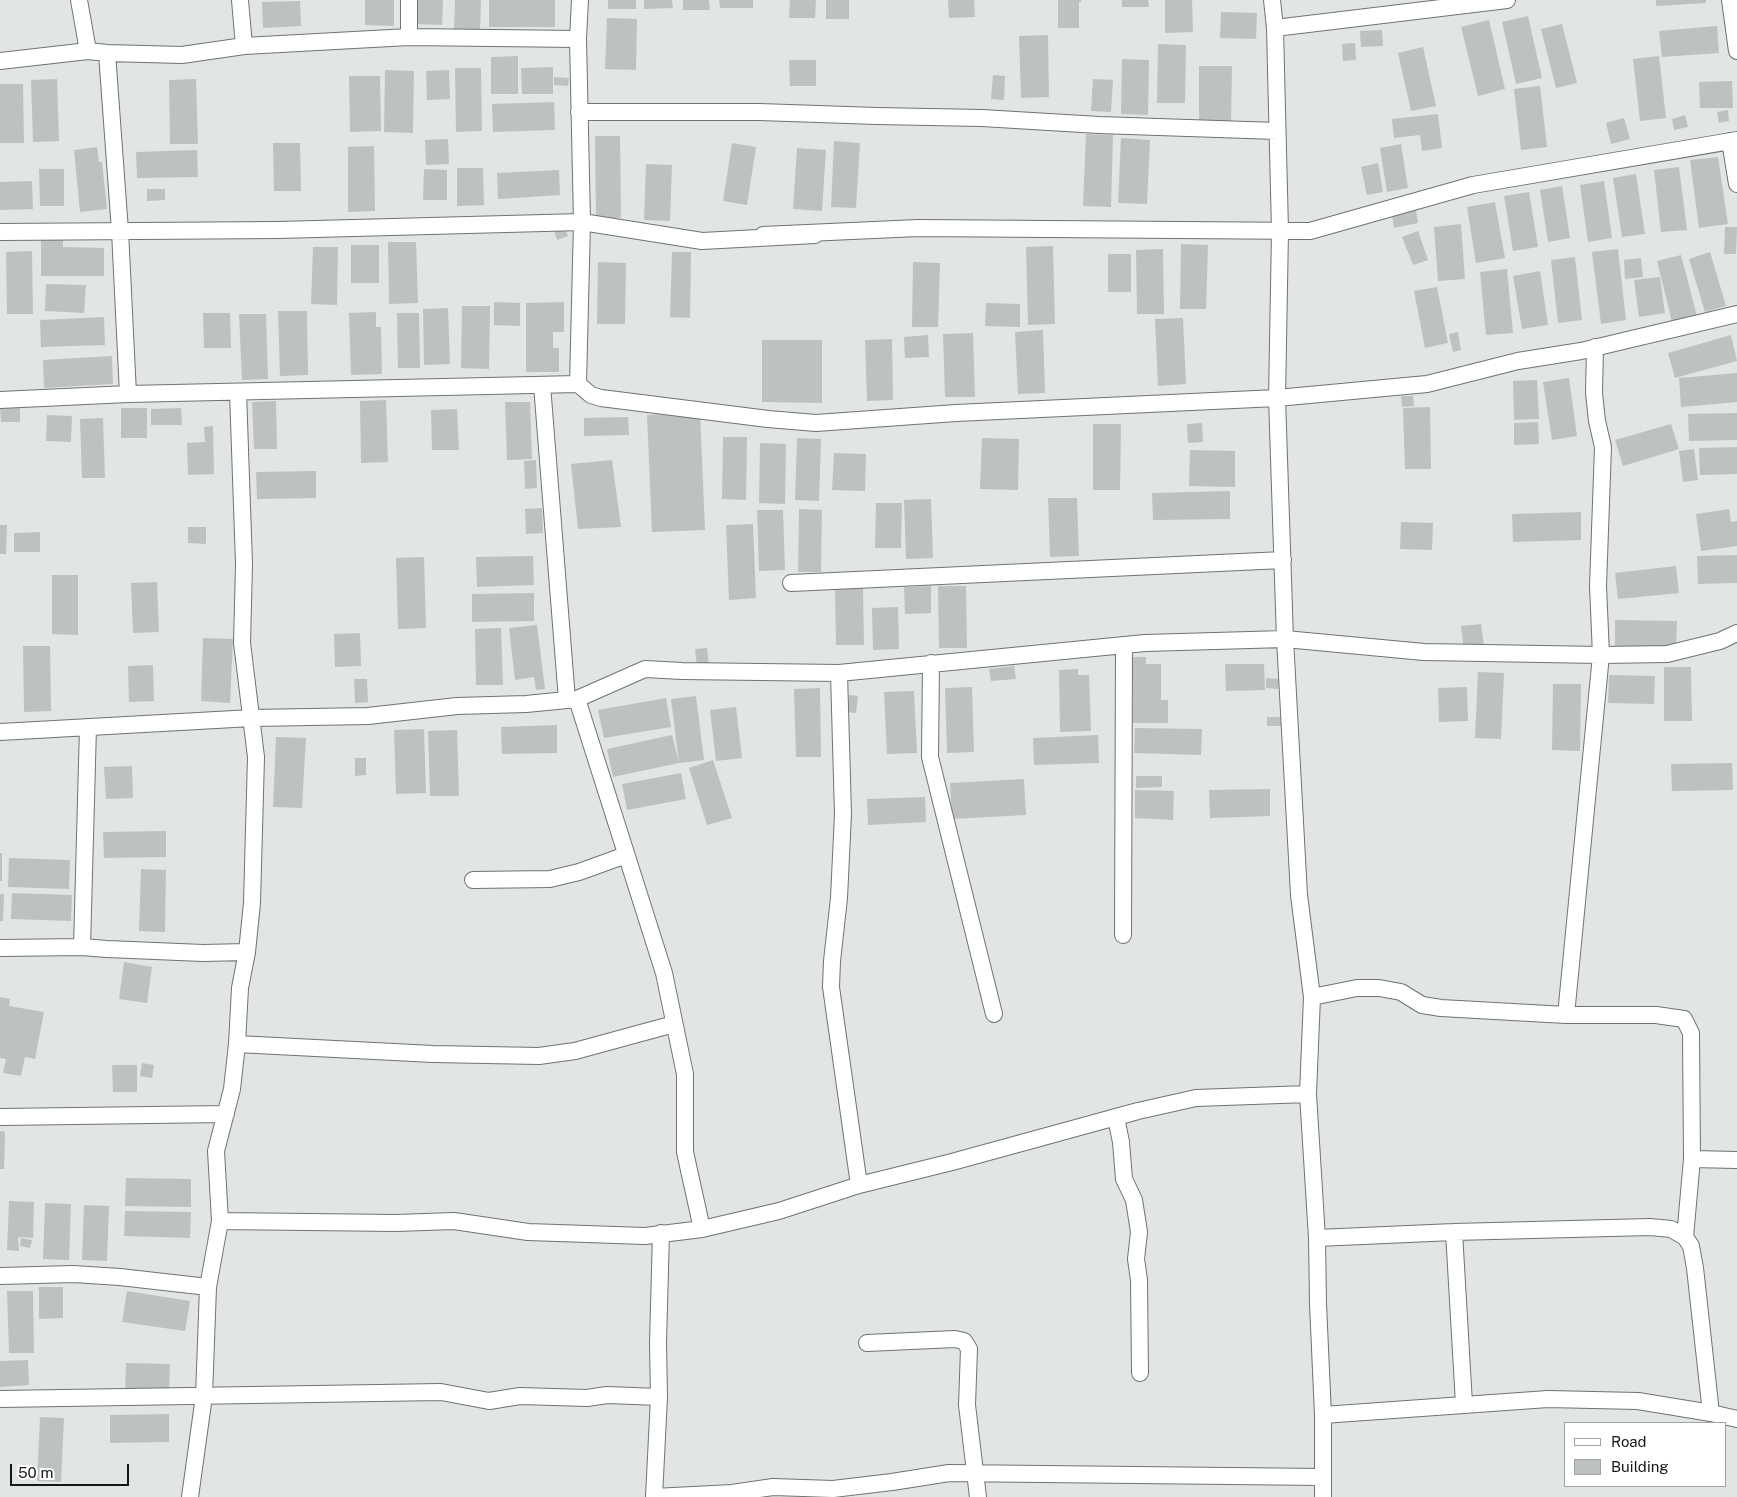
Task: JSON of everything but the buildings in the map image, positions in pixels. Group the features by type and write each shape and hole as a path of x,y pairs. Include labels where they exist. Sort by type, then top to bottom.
{"street":[{"path":"79,0 88,51"},
{"path":"240,0 244,46"},
{"path":"409,0 409,37"},
{"path":"578,384 582,222 578,39 580,0"},
{"path":"1272,0 1280,231 1277,398 1284,639 1299,895 1312,997 1308,1094 1317,1238 1324,1497"},
{"path":"1274,28 1507,0"},
{"path":"1730,0 1737,51"},
{"path":"0,61 88,51 182,55 244,46 409,37 578,39"},
{"path":"107,53 120,231 128,394"},
{"path":"579,112 759,112 982,118 1099,125 1277,131"},
{"path":"0,232 278,230 582,222 702,241 815,235 763,235 918,228 1310,231 1473,185 1734,140 1737,184"},
{"path":"0,400 128,394 578,384 591,395 601,398 768,419 816,423 956,413 1277,398 1427,384 1518,361 1594,347 1737,314"},
{"path":"1566,1014 1601,655 1598,586 1603,447 1597,421 1594,393 1594,347"},
{"path":"542,385 572,700 626,855 664,973 685,1074 685,1152 702,1229"},
{"path":"190,1497 204,1396 208,1287 220,1221 216,1151 232,1089 240,988 247,952 252,903 256,757 242,643 244,564 238,392"},
{"path":"791,584 1283,560"},
{"path":"0,732 252,718 368,716 457,706 526,704 572,700 645,669 682,672 839,673 1124,645 1284,639 1424,652 1601,655 1667,654 1720,641 1737,633"},
{"path":"1123,935 1124,645"},
{"path":"931,663 930,757 994,1014"},
{"path":"839,673 843,814 839,898 832,961 832,987 859,1185"},
{"path":"82,946 88,727"},
{"path":"473,880 550,879 579,872 626,855"},
{"path":"0,948 82,946 107,950 202,953 247,952"},
{"path":"1312,997 1356,988 1379,988 1401,992 1422,1005 1441,1008 1566,1014 1656,1015 1684,1019 1691,1034 1692,1160 1685,1237"},
{"path":"237,1044 434,1054 539,1056 575,1051 674,1024"},
{"path":"220,1221 396,1223 454,1221 528,1232 645,1236 702,1229 779,1211 859,1185 1138,1111 1196,1098 1308,1094"},
{"path":"0,1116 226,1114"},
{"path":"1116,1118 1121,1142 1124,1180 1134,1200 1138,1232 1136,1259 1139,1280 1140,1373"},
{"path":"1692,1160 1737,1160"},
{"path":"1317,1238 1650,1227 1671,1229 1685,1237 1691,1246 1711,1413"},
{"path":"1454,1232 1464,1404"},
{"path":"661,1234 658,1343 659,1397 654,1497 732,1493 774,1488 833,1488 892,1482 949,1473 1323,1477"},
{"path":"0,1276 73,1274 120,1277 208,1287"},
{"path":"867,1343 955,1339 964,1341 969,1349 968,1405 978,1497"},
{"path":"0,1399 441,1392 488,1401 520,1396 587,1398 607,1395 659,1397"},
{"path":"1323,1415 1548,1399 1638,1401 1737,1419"}]}
